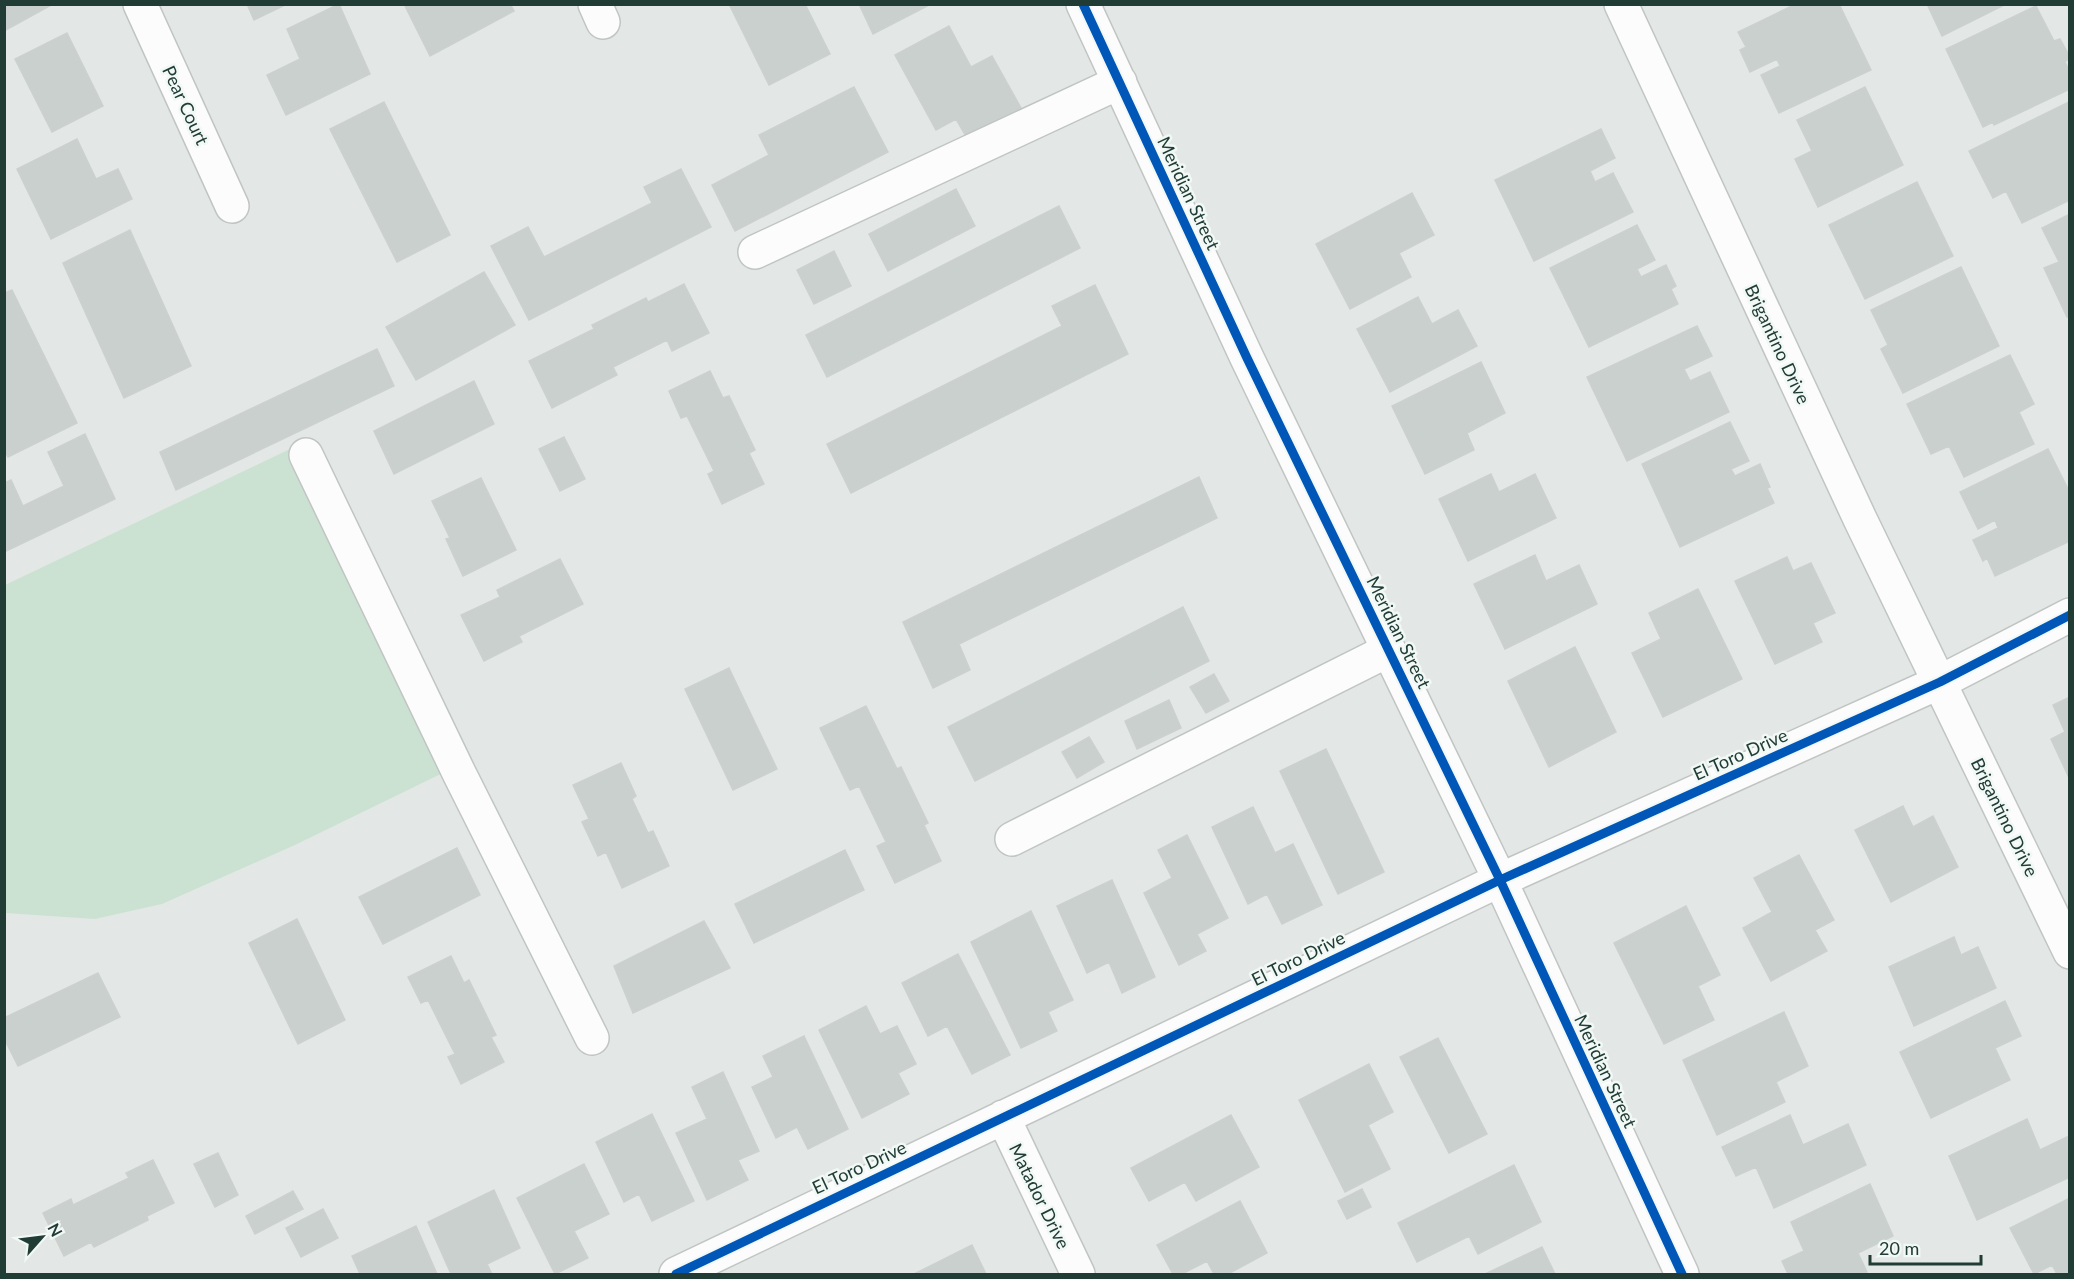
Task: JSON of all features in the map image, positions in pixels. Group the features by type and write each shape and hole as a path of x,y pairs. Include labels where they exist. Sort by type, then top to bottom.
{"street":[{"name":"Pear Court","path":"140,4 232,206"},
{"name":"Meridian Street","path":"1083,4 1247,358 1500,880 1682,1275"},
{"name":"Brigantino Drive","path":"1621,4 1855,508 2070,952"},
{"path":"755,252 1120,82"},
{"path":"306,455 468,791 592,1038"},
{"path":"1940,682 2070,615"},
{"path":"1012,839 1389,650"},
{"name":"El Toro Drive","path":"676,1275 1500,880 1940,682"},
{"name":"Matador Drive","path":"1002,1117 1078,1275"}],"green space":[{"path":"292,448 451,769 295,845 162,904 95,919 5,913 5,585"}],"building":[{"path":"4,4 53,4 4,31"},
{"path":"247,4 287,4 254,20"},
{"path":"339,4 370,74 286,115 267,75 300,59 287,29"},
{"path":"404,4 510,4 514,11 430,56"},
{"path":"729,4 805,4 830,54 769,85"},
{"path":"859,4 931,4 873,34"},
{"path":"1796,4 1839,4 1871,70 1779,113 1761,75 1780,66 1777,59 1750,72 1740,50 1746,47 1738,32"},
{"path":"1927,4 2006,4 1942,36"},
{"path":"2036,6 2054,41 2060,39 2070,57 2065,62 2070,72 2070,89 1994,125 1993,122 1983,127 1946,49"},
{"path":"949,26 971,67 992,56 1021,108 967,138 956,119 936,130 895,55"},
{"path":"67,33 103,106 52,132 15,59"},
{"path":"854,87 888,152 735,231 712,185 769,155 759,135"},
{"path":"1865,87 1903,165 1818,207 1795,159 1812,151 1797,120"},
{"path":"384,102 450,235 397,262 330,129"},
{"path":"2069,102 2070,200 2022,223 2006,191 1993,198 1969,151"},
{"path":"1601,129 1615,158 1590,171 1595,182 1613,173 1633,212 1534,261 1495,180"},
{"path":"77,139 96,179 118,169 132,199 51,239 17,169"},
{"path":"681,169 711,227 529,320 491,246 528,227 544,257 652,203 644,187"},
{"path":"1917,182 1953,256 1865,299 1829,225"},
{"path":"956,189 975,226 888,271 869,234"},
{"path":"1412,193 1434,235 1399,253 1411,277 1350,309 1316,244"},
{"path":"1059,206 1080,248 827,377 806,335"},
{"path":"2070,214 2070,316 2067,317 2044,268 2059,262 2042,228"},
{"path":"1637,225 1655,260 1637,269 1641,277 1666,265 1676,286 1671,289 1678,304 1589,347 1550,268"},
{"path":"130,230 191,366 124,398 63,263"},
{"path":"834,251 851,286 814,304 797,270"},
{"path":"1961,267 1999,346 1903,393 1881,349 1888,345 1871,310"},
{"path":"484,272 515,325 416,380 386,327"},
{"path":"684,284 709,333 672,351 667,340 613,367 617,375 552,408 529,361 594,329 592,325 646,298 648,302"},
{"path":"1095,285 1128,354 851,493 827,444 1062,326 1052,306"},
{"path":"12,290 77,423 8,457 4,449 4,293"},
{"path":"1418,297 1432,324 1458,310 1477,346 1390,392 1357,329"},
{"path":"1697,326 1712,356 1684,369 1690,381 1710,372 1729,412 1627,461 1587,377"},
{"path":"377,349 394,386 176,490 160,452"},
{"path":"2010,355 2034,404 2019,412 2034,444 1964,477 1949,446 1931,454 1907,404"},
{"path":"1481,362 1505,413 1467,433 1474,450 1425,474 1392,406"},
{"path":"710,371 723,398 729,396 755,450 749,453 764,484 722,504 708,474 714,471 687,416 681,418 669,391"},
{"path":"474,381 494,424 394,474 374,431"},
{"path":"1730,422 1749,461 1731,469 1735,476 1760,464 1774,503 1680,547 1642,464"},
{"path":"85,434 115,499 4,552 4,483 11,480 23,506 64,486 48,452"},
{"path":"564,437 585,479 560,491 539,449"},
{"path":"2048,449 2070,493 2070,541 1995,576 1987,558 1983,561 1973,540 1998,528 1995,520 1978,529 1960,492"},
{"path":"1491,474 1499,492 1535,474 1556,518 1468,561 1439,499"},
{"path":"1199,477 1217,518 959,644 970,670 933,688 903,622"},
{"path":"481,478 516,550 463,576 446,539 450,538 432,501"},
{"path":"1535,555 1546,581 1579,565 1597,604 1505,649 1474,584"},
{"path":"1787,557 1793,571 1811,563 1835,613 1813,623 1822,642 1775,664 1735,581"},
{"path":"560,559 583,604 519,636 522,642 484,661 461,615 500,597 497,590"},
{"path":"1698,589 1742,679 1663,717 1632,653 1661,639 1649,613"},
{"path":"1183,607 1209,661 975,781 948,727"},
{"path":"1575,647 1616,732 1549,767 1508,681"},
{"path":"729,668 777,769 733,790 685,689"},
{"path":"1214,674 1229,701 1206,713 1190,687"},
{"path":"2070,697 2070,780 2051,739 2065,732 2053,705"},
{"path":"1169,700 1181,728 1137,749 1125,721"},
{"path":"866,706 897,769 901,767 928,823 924,825 941,861 895,883 877,846 886,842 859,786 850,790 820,728"},
{"path":"1089,737 1104,762 1077,778 1062,752"},
{"path":"1326,749 1384,872 1338,894 1280,771"},
{"path":"621,763 636,796 632,799 648,833 653,831 669,866 622,888 606,852 598,856 582,822 589,819 573,785"},
{"path":"1903,806 1913,827 1933,816 1958,867 1891,902 1855,830"},
{"path":"1253,807 1275,853 1293,844 1322,905 1282,924 1267,894 1248,904 1212,827"},
{"path":"1187,835 1228,918 1197,934 1206,951 1179,965 1144,893 1172,878 1158,850"},
{"path":"457,848 480,895 383,944 359,897"},
{"path":"845,850 864,890 754,943 735,904"},
{"path":"1799,855 1834,920 1815,930 1827,951 1771,981 1743,928 1772,912 1754,878"},
{"path":"1112,880 1155,977 1122,993 1109,962 1087,973 1057,906"},
{"path":"1686,906 1720,975 1698,986 1714,1020 1664,1044 1614,943"},
{"path":"1031,911 1073,1000 1048,1012 1057,1031 1021,1048 971,942"},
{"path":"297,919 345,1020 298,1044 249,943"},
{"path":"704,921 730,968 633,1013 614,966"},
{"path":"1954,937 1961,955 1978,947 1996,988 1914,1026 1889,967"},
{"path":"958,954 1010,1055 972,1074 947,1026 928,1036 902,983"},
{"path":"451,956 464,983 469,980 496,1035 491,1037 504,1062 461,1084 448,1057 455,1054 428,1000 421,1003 408,977"},
{"path":"98,973 120,1017 18,1066 4,1038 4,1018"},
{"path":"2005,1001 2021,1036 1995,1048 2010,1080 1931,1118 1900,1052"},
{"path":"866,1006 880,1034 897,1026 916,1064 898,1073 909,1094 862,1118 819,1030"},
{"path":"1784,1012 1808,1066 1776,1082 1785,1102 1717,1135 1683,1060"},
{"path":"804,1036 848,1129 808,1149 797,1127 776,1138 752,1087 773,1077 763,1056"},
{"path":"1438,1038 1487,1134 1449,1153 1400,1057"},
{"path":"1369,1064 1393,1112 1368,1125 1390,1169 1345,1192 1299,1100"},
{"path":"723,1072 759,1151 738,1160 748,1180 707,1200 676,1133 707,1119 692,1087"},
{"path":"652,1114 694,1201 652,1221 639,1194 624,1202 596,1142"},
{"path":"1231,1115 1259,1167 1196,1201 1185,1182 1149,1201 1131,1168"},
{"path":"1790,1115 1803,1145 1848,1124 1866,1165 1774,1208 1756,1167 1736,1176 1722,1147"},
{"path":"2027,1119 2040,1150 2067,1137 2070,1177 1977,1220 1949,1156"},
{"path":"218,1153 238,1195 215,1207 194,1164"},
{"path":"153,1160 174,1203 147,1216 148,1220 94,1247 91,1242 64,1256 43,1213 71,1199 73,1205 129,1178 126,1173"},
{"path":"584,1164 609,1214 574,1231 588,1258 555,1274 517,1198"},
{"path":"1514,1165 1541,1222 1478,1254 1469,1236 1417,1262 1398,1223"},
{"path":"1870,1184 1893,1236 1858,1253 1867,1272 1861,1274 1788,1274 1782,1261 1804,1251 1791,1222"},
{"path":"1362,1189 1371,1207 1347,1219 1338,1201"},
{"path":"494,1190 520,1248 487,1264 492,1274 451,1274 428,1222"},
{"path":"293,1191 303,1209 255,1234 246,1216"},
{"path":"2070,1198 2070,1274 2057,1274 2052,1265 2034,1274 2010,1228"},
{"path":"1240,1201 1267,1253 1228,1274 1214,1274 1207,1261 1182,1274 1173,1274 1157,1245"},
{"path":"323,1209 338,1238 301,1257 286,1228"},
{"path":"416,1226 437,1274 360,1274 352,1256"},
{"path":"972,1245 986,1274 914,1274"},
{"path":"1542,1247 1555,1274 1485,1274"}],"cycle path":[{"path":"1083,4 1247,358 1500,880 1682,1274"},
{"path":"676,1274 1500,880 1940,682 2070,615"}]}
